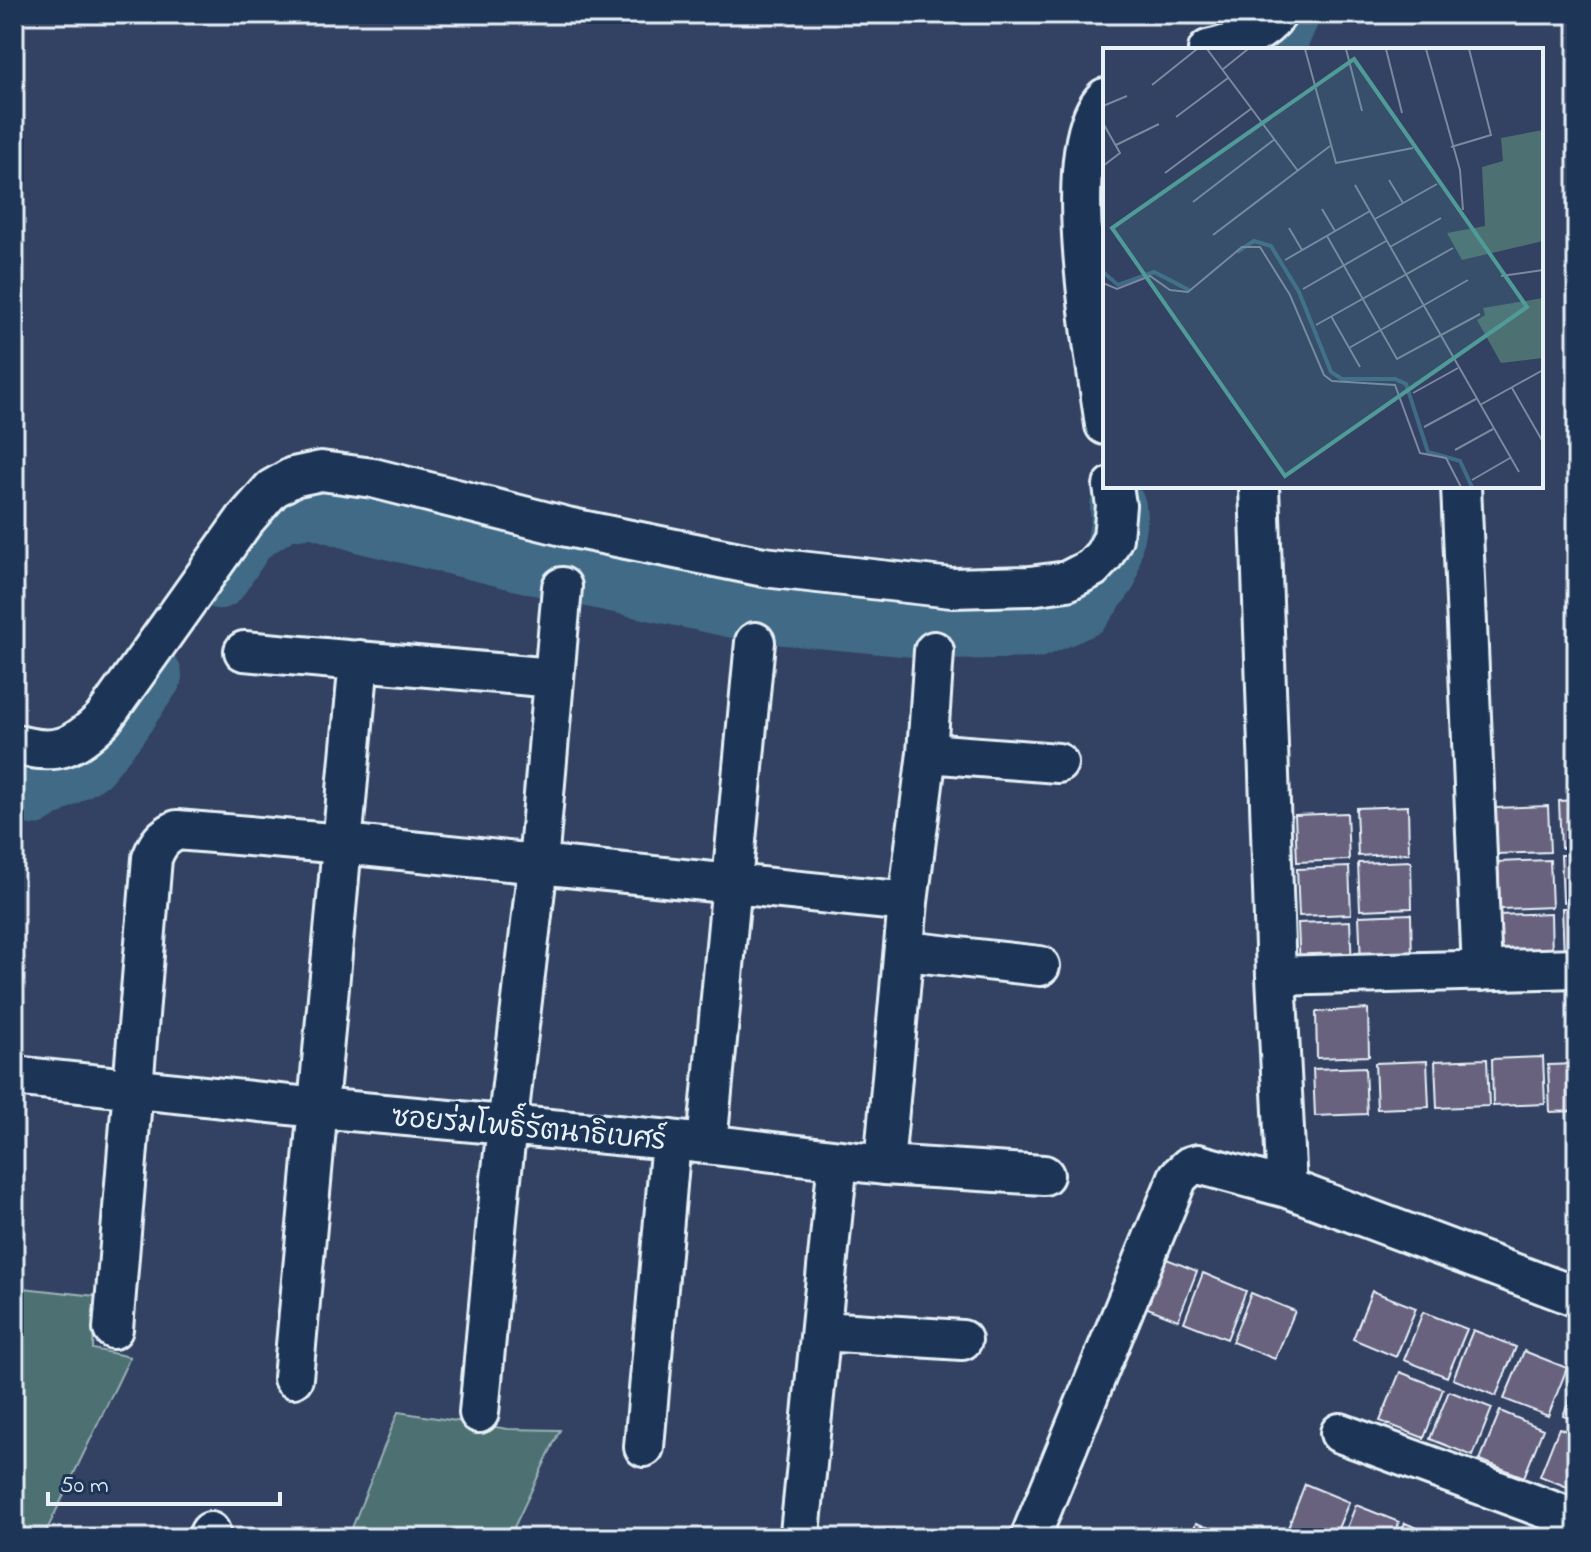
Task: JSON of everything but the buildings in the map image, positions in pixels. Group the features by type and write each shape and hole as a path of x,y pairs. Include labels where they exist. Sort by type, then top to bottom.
{"street":[{"path":"1214,48 1250,37 1277,14"},
{"path":"1103,100 1088,134 1081,195 1082,249 1103,410"},
{"path":"14,744 38,751 60,748 83,738 103,719 244,521 272,489 293,477 321,471 373,478 567,527 764,567 952,588 1030,586 1067,581 1092,568 1113,538 1116,505 1113,488"},
{"path":"1259,488 1276,976 1287,1188"},
{"path":"1461,488 1482,971"},
{"path":"479,1413 507,1125 538,864 562,587"},
{"path":"644,1447 730,886 755,642"},
{"path":"244,651 554,678"},
{"path":"884,1165 906,951 908,902 927,753 934,651"},
{"path":"293,1378 359,660"},
{"path":"927,753 1058,763"},
{"path":"113,1329 152,858 158,844 177,830 908,902"},
{"path":"906,951 1040,966"},
{"path":"1276,976 1577,968"},
{"name":"ซอยร่มโพธิ์รัตนาธิเบศร์","path":"14,1076 689,1142 884,1165 1044,1175"},
{"path":"800,1533 838,1160"},
{"path":"1030,1538 1178,1177 1190,1166 1198,1164 1287,1188 1577,1297"},
{"path":"822,1331 962,1340"},
{"path":"1340,1433 1577,1520"}],"green space":[{"path":"14,1287 95,1296 93,1349 130,1357 43,1538 14,1538"},
{"path":"398,1412 508,1429 560,1430 509,1538 348,1538"}],"waterway":[{"path":"1277,48 1292,14"},
{"path":"219,581 249,536 283,513 312,509 363,525 566,574 754,614 946,632 1036,630 1084,609 1109,575 1119,519 1118,507"},
{"path":"14,794 34,797 89,764 118,729 154,676"}]}
